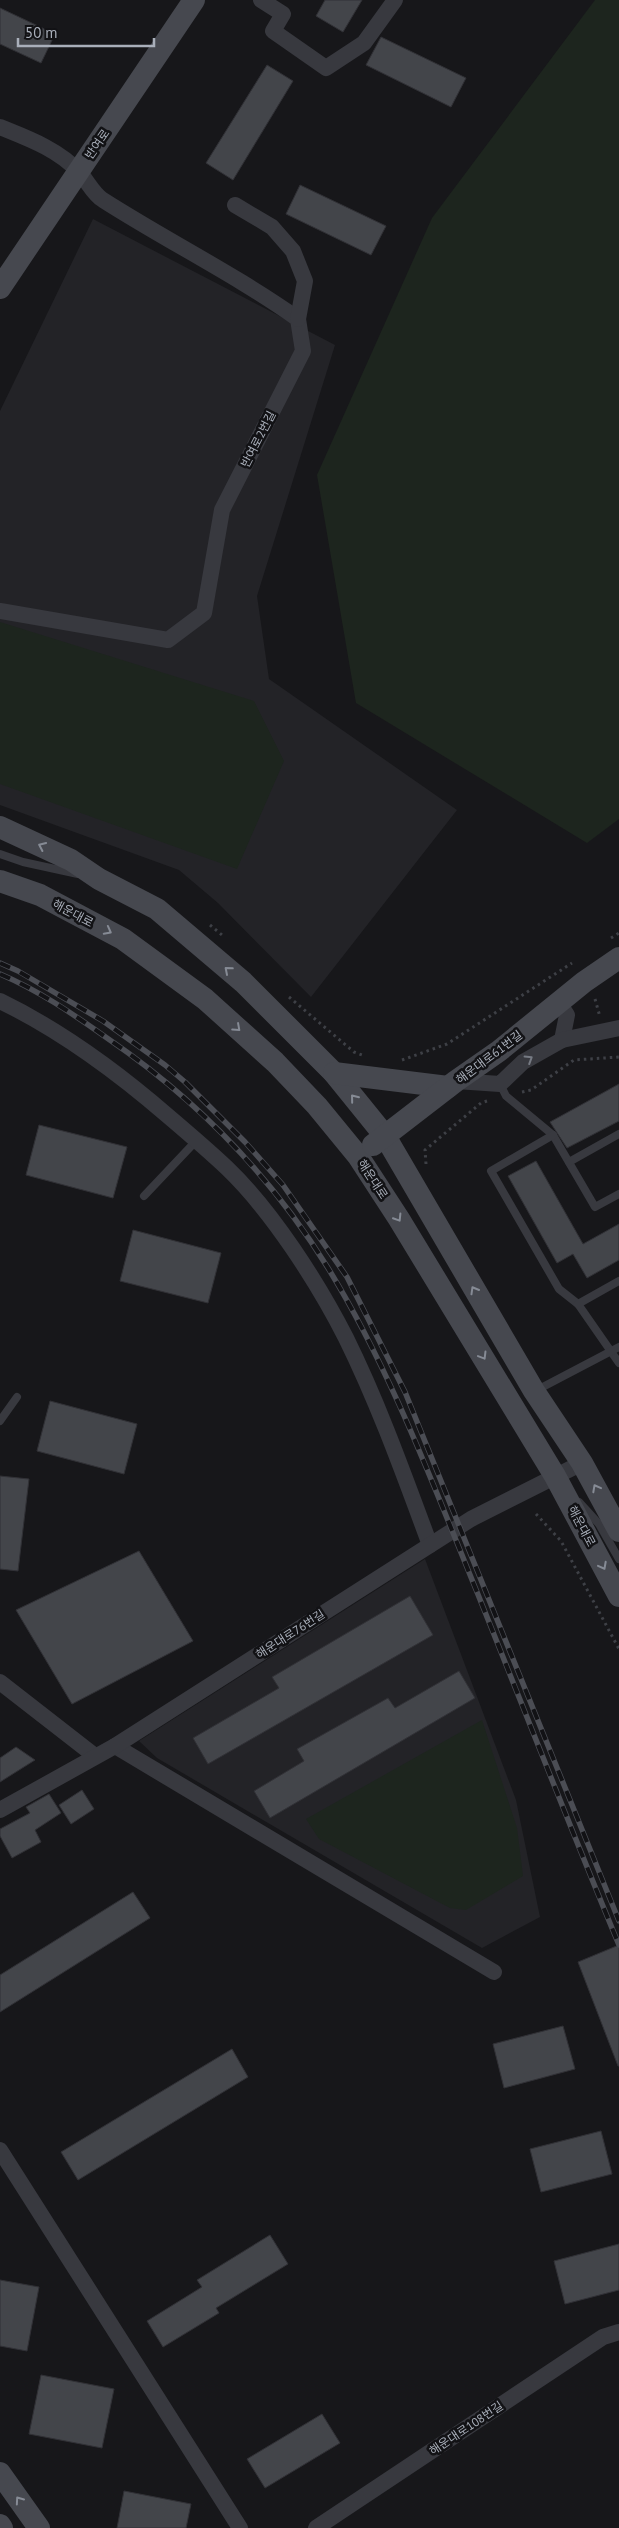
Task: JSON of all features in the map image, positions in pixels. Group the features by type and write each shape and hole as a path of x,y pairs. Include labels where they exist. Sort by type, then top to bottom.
{"main road":[{"name":"반여로","path":"0,288 194,0"},
{"path":"0,827 71,860 99,879 157,909 243,982 334,1073 384,1136 534,1391 582,1463 619,1531"},
{"name":"해운대로","path":"0,881 40,896 124,939 205,999 275,1062 316,1106 358,1156 555,1476 619,1596"},
{"name":"해운대로61번길","path":"358,1156 452,1084 562,1008 611,951"},
{"path":"334,1073 452,1084"},
{"path":"0,2473 38,2528"}],"street":[{"path":"261,0 283,14 273,31 326,68 364,43 395,0"},
{"path":"0,127 45,146 78,171 100,199 262,293 298,319"},
{"name":"반여로2번길","path":"0,611 168,640 204,612 222,510 303,350 298,319 305,281 293,251 272,227 235,205"},
{"path":"0,1001 71,1041 124,1077 229,1169 270,1219 315,1284 345,1337 374,1397 430,1545"},
{"path":"562,1040 562,1008 597,1027"},
{"path":"452,1084 503,1090 524,1062 562,1040 597,1027 619,1028"},
{"name":"해운대로76번길","path":"0,1810 115,1746 471,1519 582,1463"},
{"path":"0,1682 95,1756"},
{"path":"115,1746 494,1972"},
{"path":"0,2150 240,2528"},
{"name":"해운대로108번길","path":"316,2528 603,2337 619,2332"}],"lane":[{"path":"0,854 23,862 99,879"},
{"path":"503,1090 553,1135 594,1207 619,1194"},
{"path":"568,1162 619,1134"},
{"path":"553,1135 491,1172 559,1289 578,1304 619,1363"},
{"path":"144,1196 196,1141"},
{"path":"578,1304 619,1281"},
{"path":"534,1391 619,1347"},
{"path":"0,1421 17,1398"},
{"path":"555,1476 599,1524 619,1559"}],"path":[{"path":"210,925 224,938"},
{"path":"611,951 619,933"},
{"path":"397,1062 421,1055 447,1044 578,960"},
{"path":"597,1027 594,996 600,992"},
{"path":"288,996 354,1052 369,1058"},
{"path":"426,1168 425,1150 481,1103 503,1090 531,1090 574,1060 619,1057"},
{"path":"536,1514 561,1541 619,1649"}],"shaded area":[{"path":"595,0 619,0 619,819 587,843 356,703 317,475 432,218"},
{"path":"93,219 335,345 257,596 269,679 457,810 311,997 218,903 179,870 0,805 0,411"},
{"path":"0,622 254,701 284,761 237,869 0,784"},
{"path":"425,1559 516,1800 540,1917 482,1948 157,1758 139,1741"},
{"path":"482,1720 517,1828 523,1876 466,1910 450,1908 319,1839 306,1819"}],"building":[{"path":"325,0 362,0 343,32 316,16"},
{"path":"0,8 55,34 41,63 0,44"},
{"path":"381,37 466,78 451,107 366,65"},
{"path":"267,65 293,81 233,180 206,163"},
{"path":"300,185 386,226 371,255 286,214"},
{"path":"619,1084 619,1121 567,1148 550,1122"},
{"path":"39,1125 127,1147 113,1198 26,1175"},
{"path":"536,1161 583,1244 619,1224 619,1260 587,1278 573,1254 557,1263 508,1176"},
{"path":"133,1230 221,1253 208,1303 120,1281"},
{"path":"50,1401 137,1424 124,1474 37,1451"},
{"path":"0,1476 29,1479 18,1571 0,1569"},
{"path":"139,1551 193,1641 72,1704 16,1610"},
{"path":"410,1596 433,1635 208,1764 193,1738 279,1688 272,1677"},
{"path":"459,1671 475,1698 270,1818 254,1791 304,1761 297,1749 388,1698 395,1708"},
{"path":"16,1747 35,1760 0,1782 0,1758"},
{"path":"82,1790 94,1809 71,1824 59,1805"},
{"path":"49,1794 61,1813 35,1830 41,1842 12,1858 0,1836 0,1829 30,1813 26,1807"},
{"path":"133,1892 150,1918 0,2012 0,1975"},
{"path":"619,1945 619,2066 618,2066 578,1962"},
{"path":"563,2026 575,2069 504,2088 493,2044"},
{"path":"232,2049 248,2077 78,2180 61,2152"},
{"path":"601,2131 612,2174 541,2192 530,2149"},
{"path":"270,2235 288,2264 216,2308 219,2313 163,2347 147,2321 202,2287 197,2280"},
{"path":"619,2244 619,2290 565,2304 554,2261"},
{"path":"0,2280 39,2287 27,2351 0,2346"},
{"path":"41,2375 114,2389 102,2448 29,2434"},
{"path":"322,2414 340,2443 265,2488 247,2459"},
{"path":"124,2491 191,2504 186,2528 117,2528"}],"railway":[{"path":"0,963 18,971 103,1021 165,1065 185,1082 245,1142 283,1185 347,1277 405,1392 619,1921"},
{"path":"0,974 42,995 68,1011 171,1086 201,1113 256,1171 306,1234 328,1268 371,1346 409,1427 619,1945"}]}
